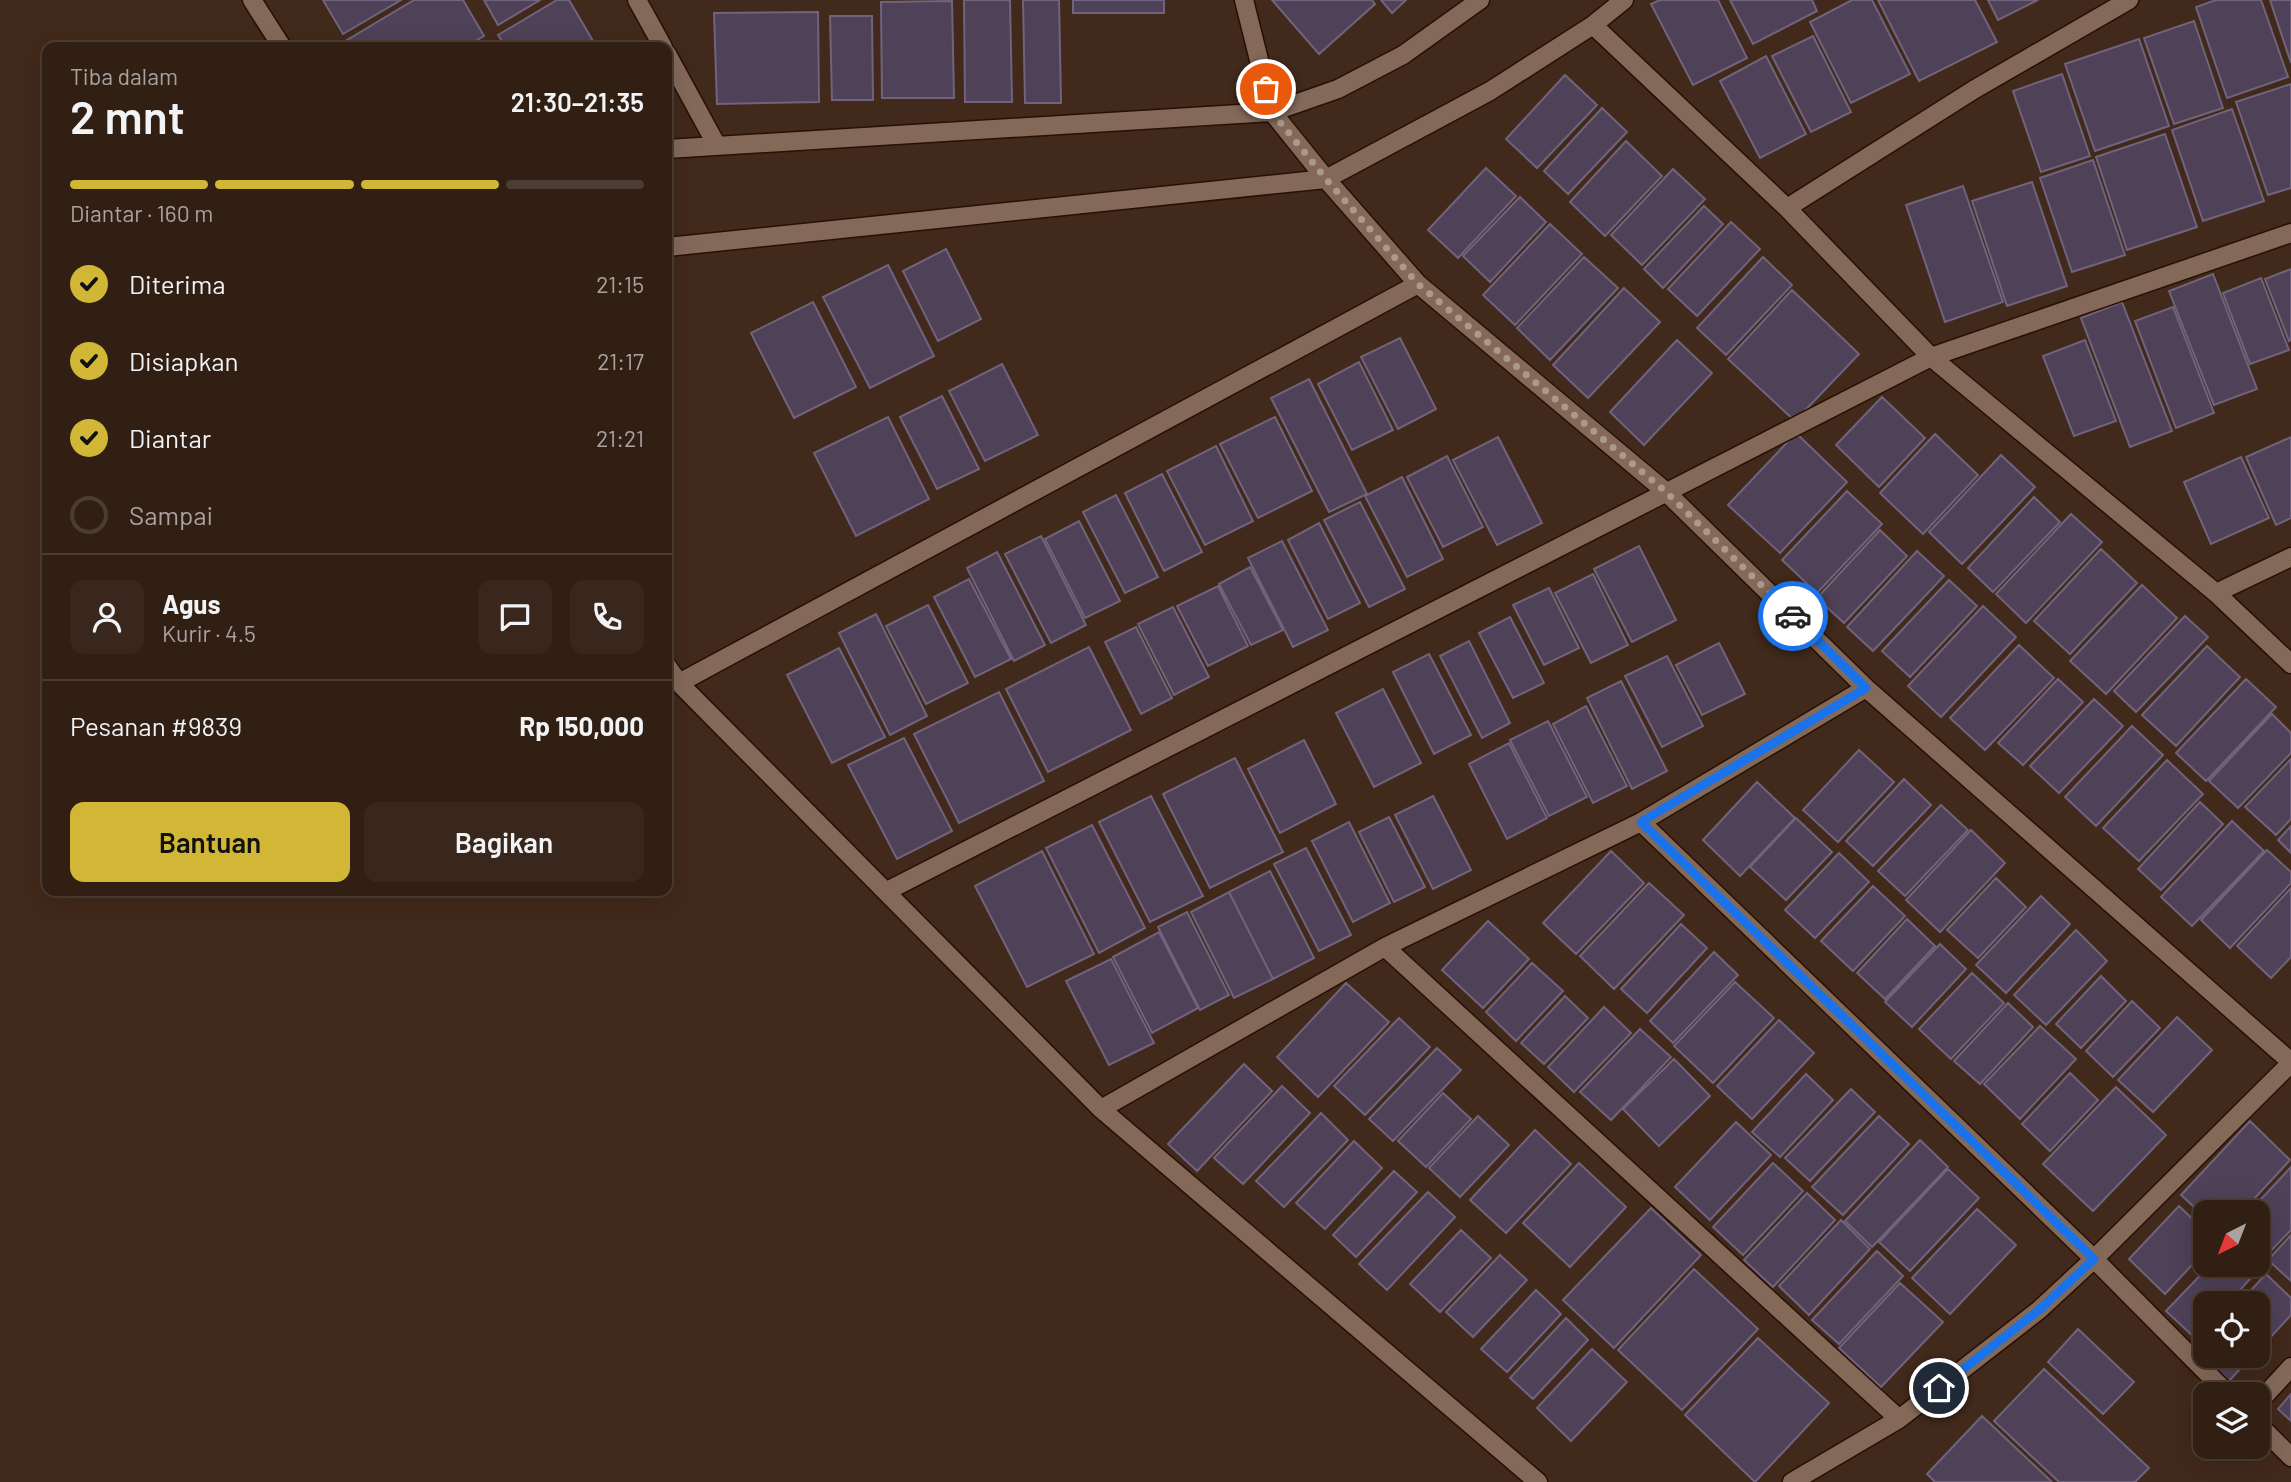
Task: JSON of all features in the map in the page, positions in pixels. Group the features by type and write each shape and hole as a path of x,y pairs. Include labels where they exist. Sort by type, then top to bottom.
{"street":[{"path":"252,0 279,42"},
{"path":"637,0 660,42"},
{"path":"1244,0 1272,112 1326,179 1418,284 1665,491 1866,688 2288,1072 2039,1310 1899,1419 1793,1482"},
{"path":"672,148 1272,112 1338,89 1403,55 1480,0"},
{"path":"672,246 1326,179 1490,91 1593,25 1624,0"},
{"path":"1787,208 1975,89 2129,0"},
{"path":"1593,25 1787,208 1931,357 2217,593 2291,664"},
{"path":"672,63 716,144"},
{"path":"887,891 1931,357 2291,233"},
{"path":"679,683 1418,284"},
{"path":"2217,593 2291,557"},
{"path":"672,673 1101,1108 1538,1482"},
{"path":"1101,1108 1385,947 1641,822 1866,688"},
{"path":"1641,822 2094,1259 2216,1382"},
{"path":"1385,947 1899,1419"},
{"path":"2270,1390 2291,1367"},
{"path":"2270,1436 2291,1457"}],"building":[{"path":"323,0 401,0 343,34"},
{"path":"414,0 463,0 484,36 474,42 344,42"},
{"path":"484,0 540,0 498,25"},
{"path":"557,0 569,0 593,41 503,42 498,35"},
{"path":"964,0 1010,0 1012,102 965,102"},
{"path":"1023,0 1059,0 1061,103 1025,103"},
{"path":"1073,0 1164,0 1164,13 1073,13"},
{"path":"1272,0 1372,0 1375,4 1319,54"},
{"path":"1381,0 1406,0 1392,13"},
{"path":"1660,0 1718,0 1747,58 1693,85 1651,4"},
{"path":"1730,0 1812,0 1817,11 1753,44"},
{"path":"1852,0 1872,0 1910,74 1851,103 1810,22"},
{"path":"1878,0 1975,0 1997,42 1919,81"},
{"path":"1988,0 2038,0 1998,20"},
{"path":"2216,0 2261,0 2288,77 2227,98 2196,7"},
{"path":"2270,0 2291,0 2291,63"},
{"path":"952,1 954,98 882,98 881,2"},
{"path":"818,12 819,102 717,104 714,13"},
{"path":"830,16 872,16 873,100 832,100"},
{"path":"2194,21 2223,108 2174,124 2144,38"},
{"path":"1813,36 1851,112 1811,132 1772,56"},
{"path":"2139,39 2169,126 2095,151 2065,64"},
{"path":"1766,56 1806,134 1760,158 1720,81"},
{"path":"2062,74 2090,156 2041,172 2013,91"},
{"path":"1565,75 1597,105 1537,168 1506,139"},
{"path":"2291,84 2291,188 2268,195 2236,102"},
{"path":"1602,108 1627,132 1568,194 1544,171"},
{"path":"2232,109 2264,201 2203,221 2172,130"},
{"path":"2165,134 2197,227 2127,250 2096,157"},
{"path":"1626,141 1662,176 1605,236 1570,202"},
{"path":"2093,160 2125,255 2072,272 2040,178"},
{"path":"1486,168 1516,196 1458,258 1428,230"},
{"path":"1673,169 1705,199 1642,265 1611,235"},
{"path":"2032,182 2067,286 2007,306 1972,201"},
{"path":"1963,186 2003,302 1945,322 1906,205"},
{"path":"1520,197 1546,222 1490,282 1463,256"},
{"path":"1704,206 1723,224 1663,288 1644,269"},
{"path":"1731,222 1760,249 1697,316 1668,289"},
{"path":"1550,224 1582,254 1515,325 1483,295"},
{"path":"946,249 981,319 938,341 903,271"},
{"path":"1584,257 1618,288 1550,360 1517,328"},
{"path":"1763,257 1792,285 1726,355 1697,328"},
{"path":"888,265 934,356 870,388 823,297"},
{"path":"2291,269 2291,340 2289,341 2265,279"},
{"path":"2213,274 2257,389 2214,405 2169,291"},
{"path":"2261,278 2289,350 2250,364 2223,293"},
{"path":"1624,288 1660,322 1588,398 1553,365"},
{"path":"1792,290 1859,354 1795,421 1728,359"},
{"path":"813,302 856,387 794,418 751,333"},
{"path":"2122,302 2172,431 2130,447 2081,318"},
{"path":"2173,307 2214,413 2176,428 2135,321"},
{"path":"1400,338 1436,409 1398,429 1361,357"},
{"path":"1677,340 1712,373 1644,445 1610,412"},
{"path":"2085,340 2116,421 2074,436 2043,356"},
{"path":"1359,362 1393,430 1352,450 1318,384"},
{"path":"1002,364 1038,435 985,461 949,391"},
{"path":"1309,379 1367,494 1329,512 1271,398"},
{"path":"942,396 979,469 937,489 900,417"},
{"path":"1882,397 1925,438 1879,487 1836,445"},
{"path":"888,417 929,499 856,536 814,453"},
{"path":"1275,417 1312,491 1258,518 1220,444"},
{"path":"1796,433 1847,482 1780,553 1728,505"},
{"path":"1935,434 1978,475 1923,534 1880,493"},
{"path":"1498,437 1542,523 1497,545 1453,460"},
{"path":"2291,437 2291,518 2276,525 2246,457"},
{"path":"1216,446 1253,521 1205,545 1167,471"},
{"path":"2001,455 2035,487 1962,564 1929,532"},
{"path":"1447,456 1483,527 1443,547 1407,477"},
{"path":"2241,457 2269,518 2211,544 2184,482"},
{"path":"1162,474 1202,552 1164,571 1125,493"},
{"path":"1402,477 1443,559 1407,577 1365,496"},
{"path":"1847,491 1882,524 1817,593 1782,560"},
{"path":"1116,495 1158,577 1125,593 1083,512"},
{"path":"2034,497 2060,522 1993,592 1968,568"},
{"path":"1360,502 1405,589 1369,607 1324,520"},
{"path":"2071,514 2102,542 2026,623 1996,594"},
{"path":"1079,521 1120,601 1085,618 1045,539"},
{"path":"1319,523 1360,603 1328,619 1288,540"},
{"path":"1880,530 1907,556 1844,623 1817,598"},
{"path":"1041,536 1086,625 1051,643 1005,554"},
{"path":"1282,541 1328,630 1293,647 1248,558"},
{"path":"1639,546 1676,620 1632,642 1594,569"},
{"path":"2101,549 2137,583 2070,654 2034,621"},
{"path":"1917,551 1944,576 1873,651 1847,627"},
{"path":"997,552 1045,645 1014,661 967,568"},
{"path":"1250,567 1283,630 1251,645 1219,584"},
{"path":"1593,574 1628,645 1591,663 1555,593"},
{"path":"969,579 1011,659 975,677 934,597"},
{"path":"1949,580 1977,606 1910,677 1882,651"},
{"path":"2142,585 2177,618 2106,694 2070,661"},
{"path":"1218,586 1248,646 1208,666 1177,606"},
{"path":"1549,588 1579,648 1544,665 1513,605"},
{"path":"928,605 968,683 926,704 886,626"},
{"path":"1983,606 2016,637 1941,717 1908,686"},
{"path":"1173,607 1209,677 1174,695 1138,624"},
{"path":"876,614 927,716 890,735 839,633"},
{"path":"2185,616 2208,637 2136,712 2114,691"},
{"path":"1510,617 1544,683 1513,698 1479,633"},
{"path":"1136,627 1172,698 1141,714 1105,642"},
{"path":"1469,641 1510,723 1482,738 1440,656"},
{"path":"1719,643 1745,694 1702,715 1676,665"},
{"path":"2019,645 2054,678 1985,750 1950,718"},
{"path":"2207,646 2240,677 2176,746 2142,715"},
{"path":"1089,647 1131,730 1048,772 1006,689"},
{"path":"839,648 885,737 832,763 787,675"},
{"path":"1429,654 1471,735 1434,754 1393,672"},
{"path":"1667,656 1703,726 1662,747 1625,676"},
{"path":"2058,679 2083,702 2023,765 1998,743"},
{"path":"2246,679 2276,707 2206,781 2176,753"},
{"path":"1621,681 1667,771 1632,789 1587,698"},
{"path":"1383,689 1421,763 1374,787 1336,713"},
{"path":"999,692 1044,781 959,823 914,734"},
{"path":"2094,699 2123,726 2059,793 2030,766"},
{"path":"1586,706 1627,786 1593,803 1553,724"},
{"path":"2272,714 2291,733 2291,753 2238,808 2209,781"},
{"path":"1548,721 1587,797 1549,816 1510,740"},
{"path":"2132,726 2163,755 2096,826 2065,797"},
{"path":"904,738 952,831 897,859 848,765"},
{"path":"1304,740 1336,804 1280,833 1248,769"},
{"path":"1509,743 1547,818 1507,839 1469,764"},
{"path":"1859,750 1894,782 1838,842 1803,810"},
{"path":"1235,758 1283,852 1210,888 1163,794"},
{"path":"2291,759 2291,819 2276,835 2245,807"},
{"path":"2167,760 2203,794 2139,861 2103,828"},
{"path":"1904,779 1931,805 1873,866 1846,841"},
{"path":"1757,782 1795,818 1740,876 1703,840"},
{"path":"1151,796 1203,896 1150,922 1099,822"},
{"path":"1433,796 1471,870 1433,889 1395,815"},
{"path":"2200,802 2223,824 2161,890 2138,869"},
{"path":"1941,805 1968,830 1905,896 1878,871"},
{"path":"1389,817 1425,887 1394,902 1359,832"},
{"path":"1796,818 1832,852 1786,900 1750,867"},
{"path":"2232,821 2264,851 2192,926 2161,897"},
{"path":"1349,822 1390,903 1353,922 1312,841"},
{"path":"1092,825 1145,928 1099,953 1046,848"},
{"path":"2291,826 2291,853 2278,840"},
{"path":"1971,830 2005,863 1940,932 1906,900"},
{"path":"1306,848 1351,935 1319,951 1274,864"},
{"path":"2267,850 2291,872 2291,883 2230,948 2201,920"},
{"path":"1042,851 1094,954 1027,987 975,886"},
{"path":"1611,851 1644,883 1576,954 1543,923"},
{"path":"1839,853 1869,882 1815,938 1785,910"},
{"path":"1270,871 1314,958 1273,979 1229,892"},
{"path":"1996,878 2026,907 1978,958 1947,930"},
{"path":"1649,883 1684,915 1614,989 1580,956"},
{"path":"1873,886 1905,916 1853,971 1821,941"},
{"path":"2291,888 2291,957 2271,978 2237,946"},
{"path":"1229,892 1273,979 1234,998 1191,912"},
{"path":"2041,896 2070,924 2006,993 1976,965"},
{"path":"1187,912 1229,995 1200,1010 1158,927"},
{"path":"1907,919 1935,946 1885,999 1857,973"},
{"path":"1488,921 1529,959 1483,1008 1442,970"},
{"path":"1681,924 1707,948 1647,1013 1621,989"},
{"path":"2076,930 2107,961 2046,1025 2014,995"},
{"path":"1159,932 1198,1008 1152,1033 1113,957"},
{"path":"1940,944 1966,969 1912,1027 1885,1002"},
{"path":"1714,952 1738,975 1673,1043 1650,1021"},
{"path":"1111,959 1154,1043 1109,1065 1066,981"},
{"path":"1532,963 1563,991 1516,1041 1486,1012"},
{"path":"1972,973 2004,1003 1951,1059 1919,1029"},
{"path":"2101,976 2126,1001 2081,1048 2056,1024"},
{"path":"1735,982 1774,1018 1713,1083 1674,1046"},
{"path":"1346,983 1389,1022 1318,1097 1277,1057"},
{"path":"1565,996 1588,1018 1544,1064 1521,1043"},
{"path":"2132,1001 2160,1028 2113,1077 2086,1051"},
{"path":"2008,1003 2033,1027 1980,1084 1954,1061"},
{"path":"1604,1007 1631,1033 1574,1092 1548,1067"},
{"path":"2177,1017 2212,1050 2153,1112 2118,1080"},
{"path":"1399,1018 1430,1047 1365,1115 1334,1086"},
{"path":"1779,1020 1814,1053 1752,1119 1717,1086"},
{"path":"2040,1026 2076,1059 2020,1119 1984,1084"},
{"path":"1640,1029 1671,1057 1611,1120 1580,1092"},
{"path":"1437,1048 1461,1070 1393,1141 1369,1119"},
{"path":"1674,1059 1710,1096 1659,1146 1623,1109"},
{"path":"1244,1064 1272,1091 1197,1171 1168,1144"},
{"path":"2070,1073 2098,1100 2050,1151 2022,1124"},
{"path":"1806,1074 1833,1100 1780,1157 1752,1132"},
{"path":"1282,1086 1310,1113 1243,1184 1214,1158"},
{"path":"2116,1087 2166,1135 2093,1211 2043,1164"},
{"path":"1851,1089 1875,1112 1810,1181 1785,1158"},
{"path":"1443,1093 1471,1119 1426,1167 1398,1141"},
{"path":"1321,1113 1348,1140 1284,1207 1256,1181"},
{"path":"1478,1116 1509,1145 1460,1197 1429,1168"},
{"path":"1879,1116 1909,1144 1843,1215 1812,1187"},
{"path":"2250,1121 2290,1160 2253,1200 2193,1200 2193,1206 2181,1195"},
{"path":"1736,1122 1771,1155 1710,1220 1675,1187"},
{"path":"1535,1130 1571,1164 1506,1233 1470,1200"},
{"path":"1920,1140 1948,1167 1872,1247 1845,1221"},
{"path":"1354,1141 1382,1168 1325,1229 1296,1203"},
{"path":"1579,1163 1626,1207 1570,1267 1523,1223"},
{"path":"1773,1163 1803,1191 1743,1255 1713,1227"},
{"path":"2291,1167 2291,1230 2270,1252 2270,1200 2260,1200"},
{"path":"1948,1169 1979,1198 1910,1271 1879,1242"},
{"path":"1394,1171 1417,1192 1356,1257 1333,1235"},
{"path":"1428,1192 1455,1217 1387,1290 1359,1264"},
{"path":"1807,1193 1835,1220 1773,1287 1744,1260"},
{"path":"2179,1206 2193,1219 2193,1264 2165,1294 2129,1259"},
{"path":"1651,1208 1701,1255 1614,1348 1563,1300"},
{"path":"1977,1209 2016,1245 1950,1314 1912,1278"},
{"path":"1841,1220 1870,1249 1809,1315 1779,1286"},
{"path":"1461,1230 1491,1258 1440,1312 1410,1284"},
{"path":"2291,1235 2291,1281 2270,1262 2270,1258"},
{"path":"1877,1251 1903,1276 1839,1344 1812,1320"},
{"path":"1500,1255 1527,1280 1473,1337 1446,1312"},
{"path":"1694,1269 1758,1329 1682,1410 1618,1350"},
{"path":"2198,1278 2251,1278 2239,1291 2193,1291 2193,1336 2166,1311"},
{"path":"2262,1278 2270,1278 2291,1298 2291,1315 2270,1338 2270,1291 2250,1291"},
{"path":"1900,1283 1943,1322 1881,1387 1839,1348"},
{"path":"1536,1290 1561,1314 1507,1372 1481,1349"},
{"path":"1566,1318 1588,1340 1533,1399 1510,1378"},
{"path":"2078,1329 2134,1382 2103,1414 2048,1362"},
{"path":"1758,1338 1829,1403 1755,1482 1685,1415"},
{"path":"1592,1349 1627,1382 1571,1441 1537,1408"},
{"path":"2215,1368 2241,1368 2229,1381"},
{"path":"2044,1369 2149,1468 2135,1482 2059,1482 1994,1421"},
{"path":"2291,1394 2291,1421 2278,1409"},
{"path":"1982,1416 2052,1482 1935,1482 1927,1474"}],"way so far":[{"path":"1266,89 1272,112 1326,179 1418,284 1665,491 1793,616"}],"route":[{"path":"1793,616 1866,688 1641,822 2094,1259 2039,1310 1939,1388"}]}
